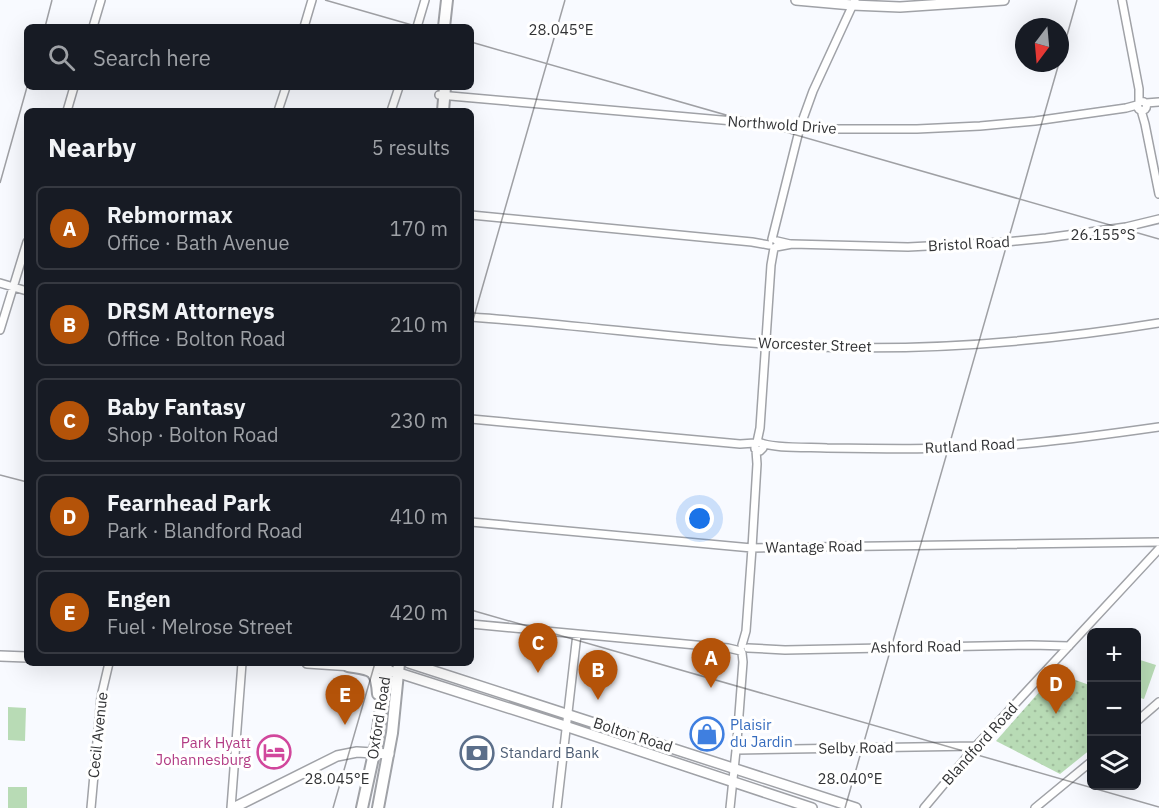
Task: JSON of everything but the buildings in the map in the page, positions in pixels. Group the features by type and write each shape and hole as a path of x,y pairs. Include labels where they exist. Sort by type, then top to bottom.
{"main road":[{"path":"444,24 447,0"},
{"path":"451,24 453,0"},
{"path":"796,0 928,6 1004,0"},
{"path":"438,108 442,91"},
{"path":"442,91 443,108"},
{"path":"0,656 24,657"},
{"path":"348,666 367,669 374,673 378,683 380,713"},
{"name":"Bolton Road","path":"348,666 399,668 812,808"},
{"name":"Oxford Road","path":"362,808 374,752 387,666"},
{"name":"Bolton Road","path":"418,666 856,808"},
{"name":"Oxford Road","path":"378,808 389,754 399,668"},
{"path":"232,808 328,760 352,752 389,754"}],"street":[{"path":"94,24 101,0"},
{"path":"305,24 312,0"},
{"path":"418,24 425,0"},
{"path":"1122,0 1159,194"},
{"path":"730,808 745,649 771,265 769,259 800,127 813,91 853,3"},
{"path":"68,108 73,90"},
{"path":"279,108 285,90"},
{"path":"393,108 398,90"},
{"name":"Northwold Drive","path":"442,91 800,127 898,129 1035,121 1158,102"},
{"name":"Bristol Road","path":"474,215 752,242 758,240 773,244 888,247 1046,238 1159,220"},
{"path":"0,330 24,252"},
{"path":"0,283 24,290"},
{"name":"Worcester Street","path":"474,317 766,344 856,347 937,346 1022,341 1109,332 1159,323"},
{"name":"Rutland Road","path":"474,419 759,446 885,449 1031,443 1159,427"},
{"name":"Wantage Road","path":"474,522 752,548 1159,542"},
{"name":"Blandford Road","path":"924,808 976,746 1159,549"},
{"name":"Ashford Road","path":"474,624 762,650 1069,646"},
{"path":"557,808 576,634"},
{"name":"Cecil Avenue","path":"91,808 101,697 108,666"},
{"path":"232,808 242,666"},
{"path":"1141,718 1159,702"},
{"name":"Selby Road","path":"736,750 976,746"},
{"path":"1035,808 1087,765"}],"green space":[{"path":"1141,660 1156,665 1144,699 1141,698"},
{"path":"1056,673 1087,684 1087,752 1060,774 996,741"},
{"path":"8,707 26,708 25,741 8,740"},
{"path":"8,787 27,787 27,808 8,808"}],"place":[{"name":"Baby Fantasy","path":"538,673"},
{"name":"Rebmormax","path":"711,688"},
{"name":"DRSM Attorneys","path":"598,700"},
{"name":"Fearnhead Park","path":"1056,714"},
{"name":"Engen","path":"345,725"},
{"name":"Plaisir du Jardin","path":"707,734"},
{"name":"Park Hyatt Johannesburg","path":"274,752"},
{"name":"Standard Bank","path":"477,753"}]}
